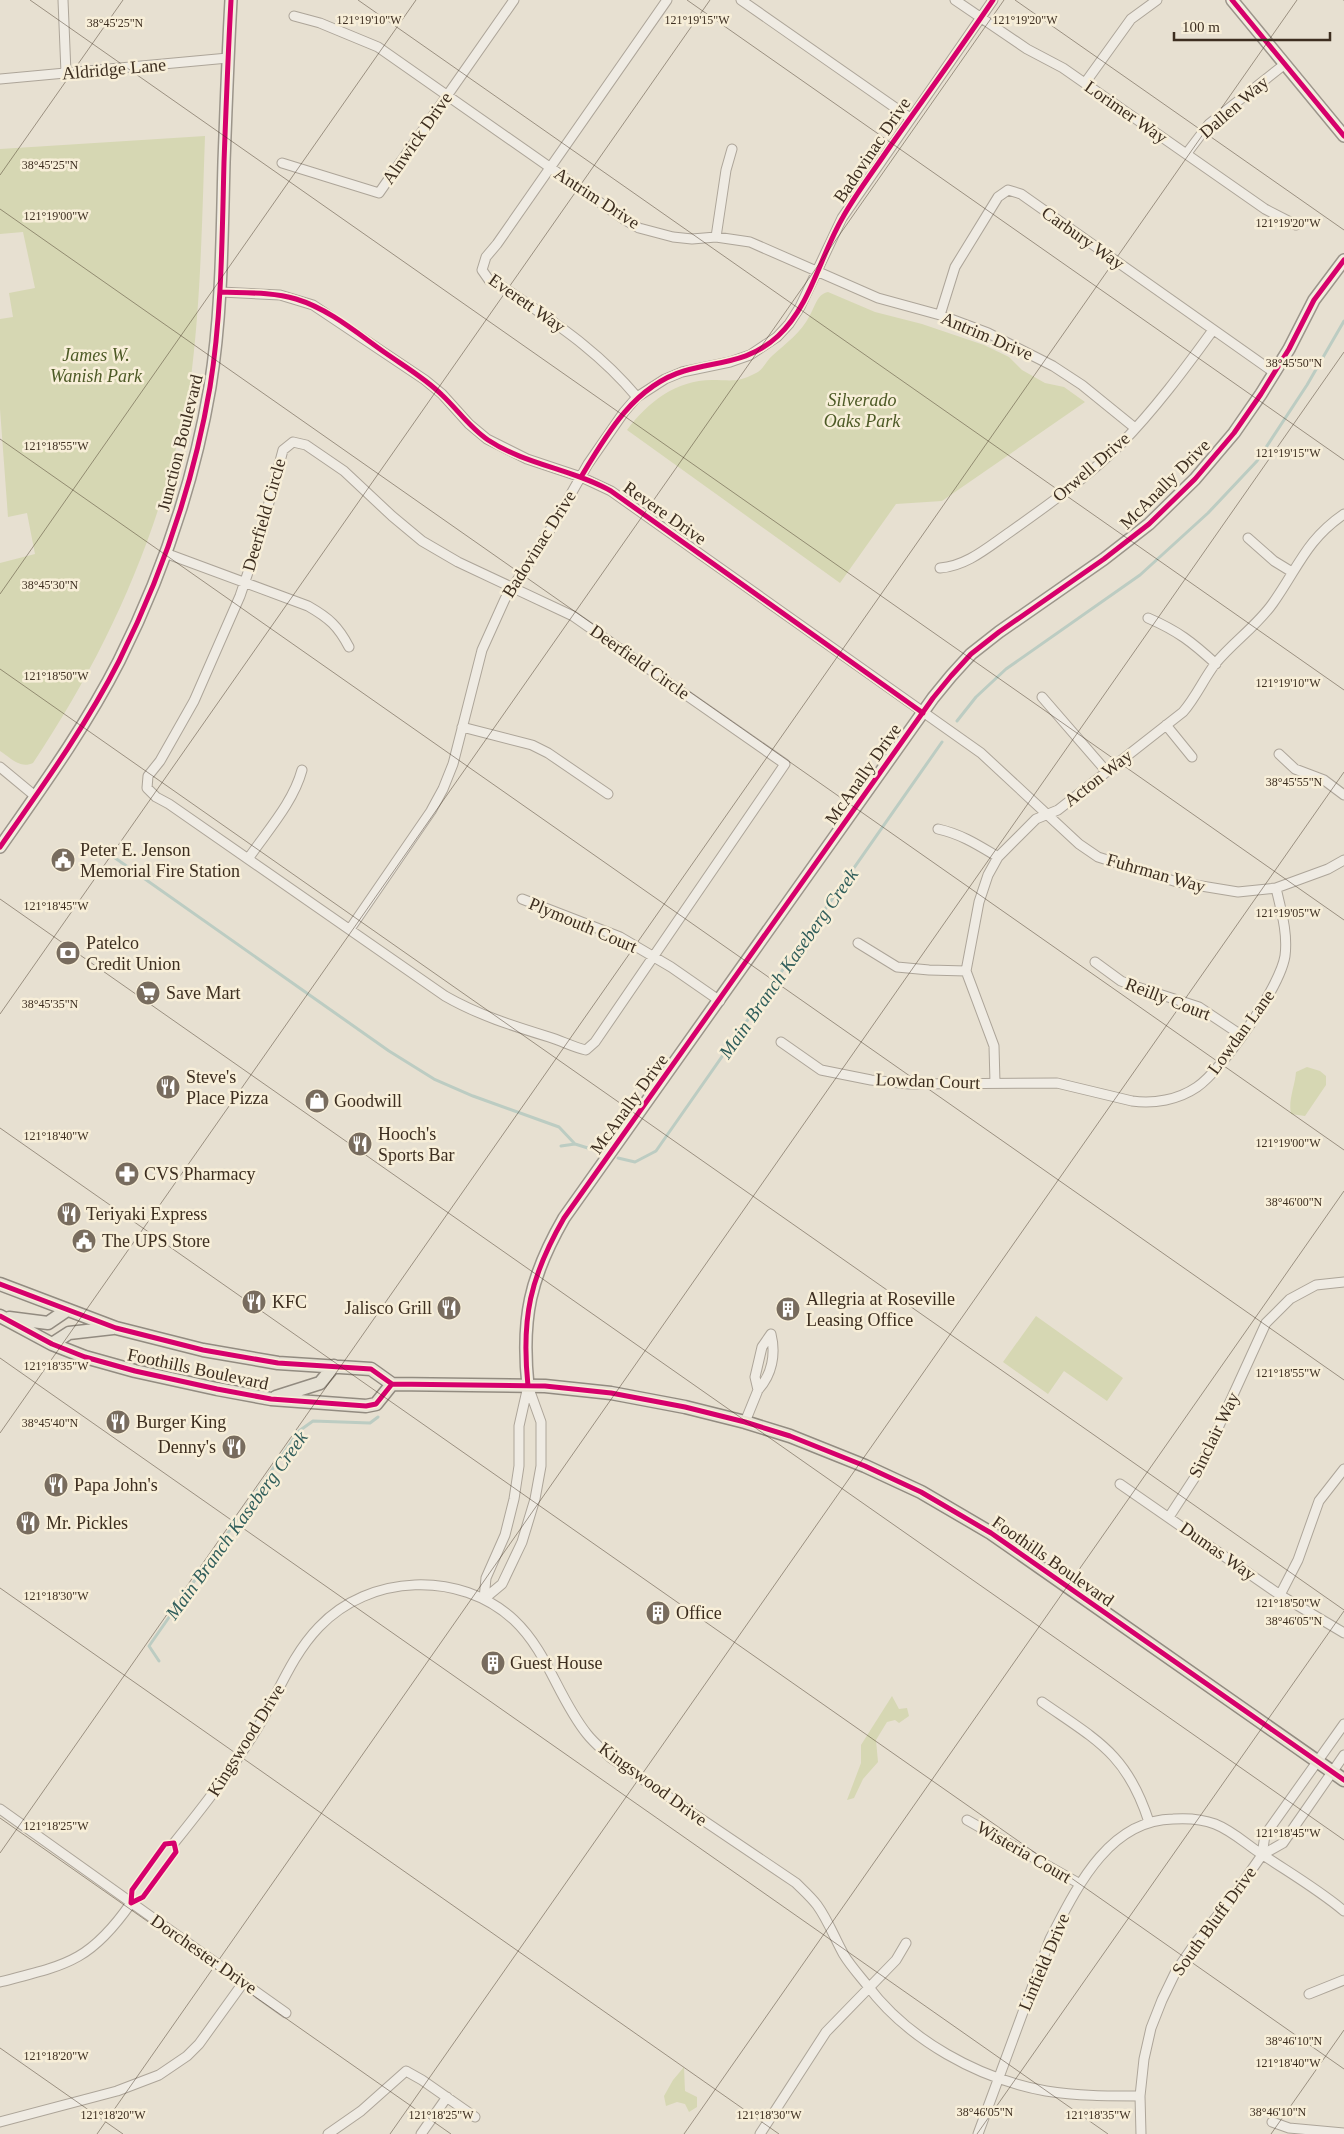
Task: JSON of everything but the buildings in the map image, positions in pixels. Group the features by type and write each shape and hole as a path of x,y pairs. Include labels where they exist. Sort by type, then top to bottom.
{"main road":[{"name":"Foothills Boulevard","path":"0,1284 116,1328 230,1355 278,1363 371,1369 392,1384 554,1386 611,1394 685,1407 745,1422 790,1436 864,1466 950,1508 999,1539 1344,1780"},
{"path":"0,1317 48,1323 67,1310"},
{"name":"Foothills Boulevard","path":"0,1317 52,1344 85,1357 134,1371 271,1399 372,1405 378,1402 392,1384"},
{"path":"52,1344 69,1333 116,1328"},
{"path":"271,1399 320,1383 334,1366"}],"street":[{"path":"63,0 66,73"},
{"name":"Junction Boulevard","path":"0,847 63,755 119,662 141,615 165,554 182,503 210,388 221,292 231,0"},
{"name":"Alnwick Drive","path":"282,163 379,193 514,0"},
{"name":"Everett Way","path":"637,397 595,353 503,287 489,280 482,270 486,256 498,244 667,0"},
{"path":"740,0 910,118"},
{"name":"Lorimer Way","path":"956,0 1027,49 1063,68 1265,209 1296,225"},
{"name":"Badovinac Drive","path":"350,929 436,804 453,764 482,650 491,625 512,586 555,522 581,477 624,412 637,397 650,387 682,372 730,362 750,355 777,337 789,324 800,307 842,218 993,0"},
{"path":"1085,83 1131,20 1157,0"},
{"path":"1232,0 1344,136"},
{"name":"Antrim Drive","path":"294,16 320,23 378,47 639,228 672,237 716,237 750,242 878,298 940,316 988,333 1053,366 1090,391 1136,428"},
{"name":"Aldridge Lane","path":"0,79 228,58"},
{"name":"Dallen Way","path":"1186,154 1209,124 1285,64"},
{"path":"716,237 726,170 732,149"},
{"name":"Carbury Way","path":"940,316 955,267 998,197 1008,190 1021,194 1275,372"},
{"name":"McAnally Drive","path":"484,1598 502,1584 522,1542 535,1499 541,1466 541,1422 528,1386 525,1350 529,1305 534,1281 546,1250 581,1195 951,676 971,654 999,632 1104,559 1149,524 1195,479 1234,433 1275,372 1314,300 1344,260"},
{"name":"Revere Drive","path":"221,292 280,296 313,305 425,380 442,394 469,424 487,439 527,459 581,477 611,491 923,713"},
{"name":"Orwell Drive","path":"940,568 953,567 970,560 1049,505 1096,467 1136,428 1213,330"},
{"name":"Deerfield Circle","path":"293,442 306,445 344,471 422,541 458,562 512,586 573,616 785,764 655,956 595,1042 586,1050 574,1048 562,1042 469,1010 445,996 169,804 156,797 147,788 148,776 160,761 176,734 210,668 244,582 265,521 283,450 293,442"},
{"name":"Acton Way","path":"966,971 979,902 988,875 998,857 1036,819 1058,810 1166,725 1192,702 1216,664 1264,616 1319,533 1344,514"},
{"path":"1248,538 1274,561 1292,572"},
{"path":"165,554 308,606 325,616 340,630 349,647"},
{"path":"1148,618 1174,629 1188,638 1216,664"},
{"path":"1042,697 1107,772"},
{"name":"Fuhrman Way","path":"923,713 981,753 1079,844 1108,862 1177,882 1238,892 1276,888 1328,869 1344,860"},
{"path":"1166,725 1192,758"},
{"path":"462,727 532,745 548,753 608,794"},
{"path":"1279,754 1295,769 1324,780 1344,795"},
{"path":"0,767 36,796"},
{"path":"248,859 291,798 302,770"},
{"path":"938,829 955,833 998,857"},
{"name":"Lowdan Lane","path":"995,1083 1057,1083 1121,1100 1144,1103 1157,1102 1184,1094 1202,1083 1217,1069 1270,994 1282,968 1286,942 1276,888"},
{"name":"Plymouth Court","path":"522,899 620,937 655,956 720,1001"},
{"path":"858,943 897,967 966,971 994,1046 995,1083"},
{"name":"Reilly Court","path":"1094,962 1126,983 1199,1007 1241,1035"},
{"name":"Lowdan Court","path":"781,1042 821,1070 870,1080 909,1084 995,1083"},
{"name":"Sinclair Way","path":"1169,1518 1197,1474 1266,1323 1290,1299 1307,1290 1316,1286 1344,1282"},
{"path":"745,1422 758,1390 755,1377 762,1347 771,1334"},
{"name":"McAnally Drive","path":"484,1598 486,1578 505,1535 514,1499 519,1466 519,1426 528,1386"},
{"path":"1280,1594 1298,1560 1320,1501 1344,1469"},
{"name":"Dumas Way","path":"1120,1484 1280,1594 1344,1632"},
{"name":"Kingswood Drive","path":"174,1843 232,1770 264,1717 298,1652 320,1626 363,1596 391,1587 422,1584 456,1588 484,1598 513,1619 534,1641 587,1734 611,1758 796,1883 817,1905 846,1957 869,1988 904,2023 928,2042 974,2068 998,2078 1045,2090 1090,2096 1140,2096"},
{"path":"1042,1702 1111,1752 1132,1780 1142,1802 1148,1822"},
{"name":"South Bluff Drive","path":"1262,1855 1265,1835 1344,1724"},
{"name":"South Bluff Drive","path":"1141,2134 1140,2096 1144,2059 1162,2000 1176,1971 1232,1898 1262,1855 1282,1843 1344,1755"},
{"name":"Dorchester Drive","path":"0,1809 286,2013"},
{"name":"Linfield Drive","path":"978,2134 1050,1939 1080,1884 1103,1853 1116,1840 1131,1830 1148,1822 1180,1819 1214,1824 1326,1895 1344,1911"},
{"name":"Wisteria Court","path":"967,1820 1080,1884"},
{"path":"0,1982 61,1966 75,1959 103,1939 131,1903"},
{"path":"760,2134 826,2032 896,1960 906,1943"},
{"path":"1309,1994 1344,1980"},
{"path":"0,2122 117,2091 159,2076 187,2056 199,2044 243,1982"},
{"path":"328,2134 361,2112 406,2071 475,2117"},
{"path":"422,2134 447,2097"},
{"path":"1272,2122 1289,2128 1344,2133"}],"green space":[{"name":"James W. Wanish Park","path":"205,136 199,292 194,354 190,385 172,463 147,542 132,581 97,656 56,728 33,763 20,764 0,751 0,563 35,554 27,513 8,517 0,409 0,319 13,317 9,293 35,288 23,232 0,234 0,149"},
{"name":"Silverado Oaks Park","path":"828,292 875,312 922,324 984,345 1009,357 1022,370 1045,383 1064,387 1085,402 942,501 896,504 840,583 627,430 644,410 675,388 699,381 739,380 758,372 798,332 821,295"},
{"path":"1307,1067 1320,1071 1326,1076 1326,1085 1305,1116 1291,1114 1290,1104 1296,1072"},
{"path":"1036,1316 1123,1378 1107,1401 1064,1371 1048,1394 1003,1362"},
{"path":"892,1696 899,1709 907,1708 909,1716 899,1723 895,1720 887,1722 876,1740 878,1762 863,1779 854,1798 847,1800 861,1763 861,1745"},
{"path":"684,2067 685,2091 697,2097 697,2107 689,2112 685,2104 677,2102 666,2106 664,2096 673,2080"}],"waterway":[{"name":"Main Branch Kaseberg Creek","path":"957,721 976,697 1006,669 1140,575 1208,513 1257,461 1307,385 1344,321"},
{"name":"Main Branch Kaseberg Creek","path":"618,1158 635,1162 656,1151 942,742"},
{"path":"108,853 389,1051 434,1079 473,1096 559,1127 575,1144"},
{"name":"Main Branch Kaseberg Creek","path":"561,1146 575,1144 591,1149"},
{"name":"Main Branch Kaseberg Creek","path":"159,1661 149,1646 299,1431 313,1421 370,1423 378,1417"}],"cycle path":[{"path":"0,847 78,733 119,661 149,595 186,492 210,387 217,331 231,0"},
{"path":"581,477 611,429 636,400 650,388 666,378 684,371 733,360 756,351 767,345 789,324 807,295 835,232 854,199 993,0"},
{"path":"1232,0 1344,136"},
{"path":"528,1386 526,1339 531,1299 543,1260 564,1218 933,698 971,654 999,632 1104,559 1149,524 1195,479 1234,433 1261,394 1289,349 1314,300 1344,260"},
{"path":"221,292 278,295 308,303 331,315 429,383 475,430 488,440 518,455 581,477 611,491 923,713"},
{"path":"0,1284 116,1328 203,1350 278,1363 371,1369 392,1384 545,1386 611,1393 685,1407 745,1422 790,1436 865,1466 921,1492 991,1533 1344,1780"},
{"path":"0,1316 52,1344 85,1357 135,1371 271,1399 366,1406 376,1404 392,1384"},
{"path":"174,1843 176,1852 143,1897 131,1903 132,1890 165,1844 174,1843"}],"place":[{"name":"Peter E. Jenson Memorial Fire Station","path":"63,860"},
{"name":"Patelco Credit Union","path":"68,953"},
{"name":"Save Mart","path":"148,993"},
{"name":"Steve's Place Pizza","path":"168,1087"},
{"name":"Goodwill","path":"317,1101"},
{"name":"Hooch's Sports Bar","path":"360,1144"},
{"name":"CVS Pharmacy","path":"127,1174"},
{"name":"Teriyaki Express","path":"69,1214"},
{"name":"The UPS Store","path":"84,1241"},
{"name":"KFC","path":"254,1302"},
{"name":"Jalisco Grill","path":"449,1308"},
{"name":"Allegria at Roseville Leasing Office","path":"788,1309"},
{"name":"Burger King","path":"118,1422"},
{"name":"Denny's","path":"234,1447"},
{"name":"Papa John's","path":"56,1485"},
{"name":"Mr. Pickles","path":"28,1523"},
{"name":"Office","path":"658,1613"},
{"name":"Guest House","path":"493,1663"}]}
